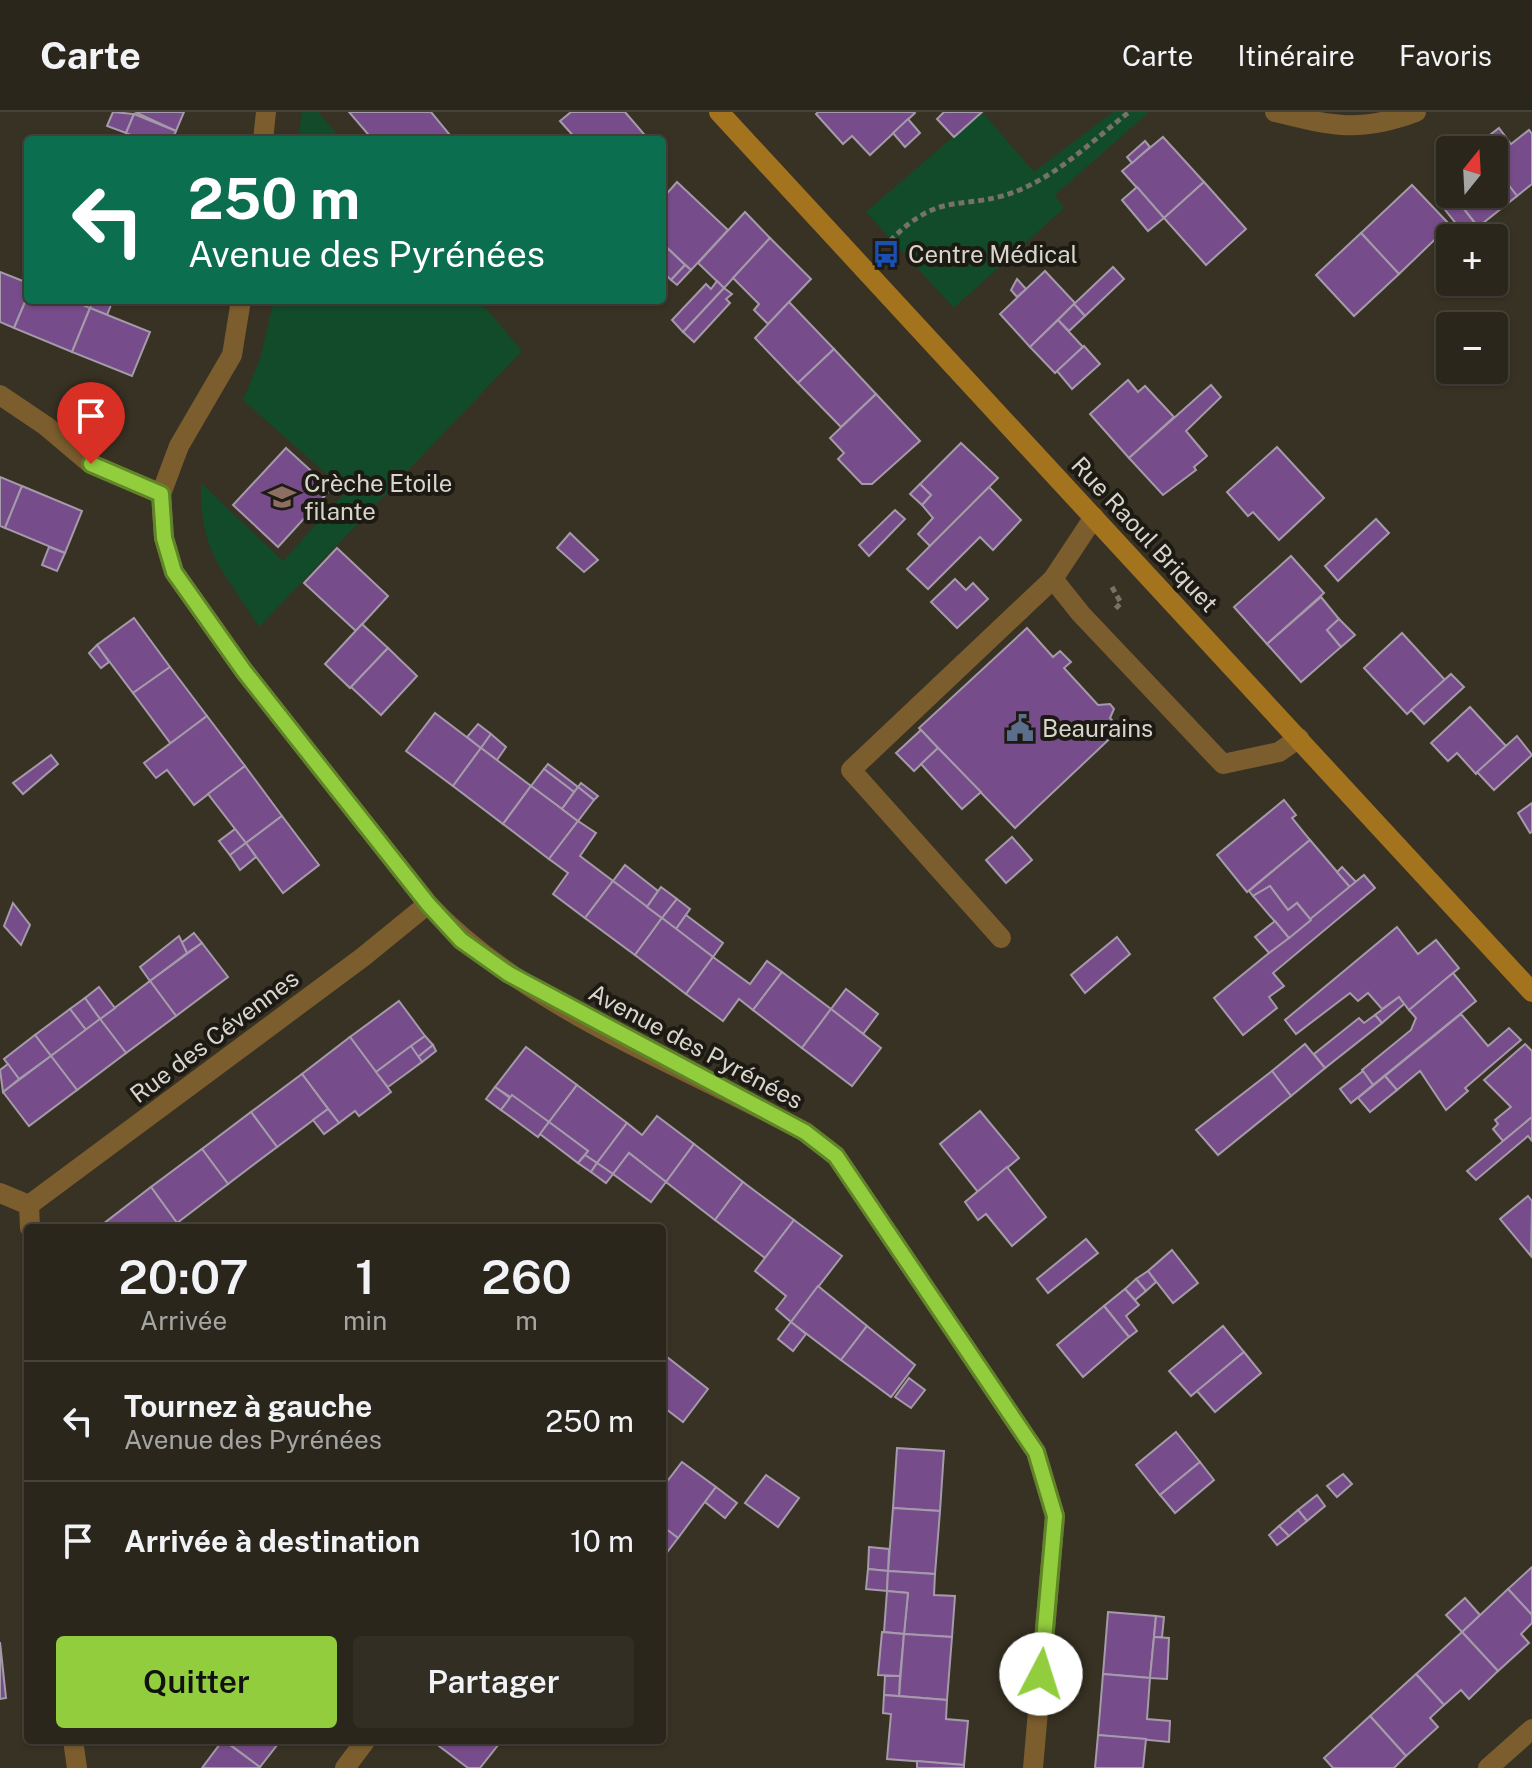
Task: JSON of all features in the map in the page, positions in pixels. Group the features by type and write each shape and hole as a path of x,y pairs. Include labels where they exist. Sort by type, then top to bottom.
{"main road":[{"name":"Rue Raoul Briquet","path":"719,112 1529,984"}],"street":[{"path":"263,136 266,112"},
{"path":"1275,112 1345,127 1382,125 1416,112"},
{"name":"Avenue des Pyrénées","path":"240,304 232,355 179,446 161,494 164,538 174,572 244,671 428,904 461,940 509,974 805,1132 836,1156 1036,1452 1049,1485 1055,1516 1033,1768"},
{"path":"0,395 46,426 91,464 161,494"},
{"path":"1001,938 851,770 1053,579 1094,517"},
{"path":"1053,579 1081,614 1223,764 1279,752 1299,738"},
{"name":"Rue des Cévennes","path":"29,1205 363,957 428,904"},
{"path":"0,1193 29,1205 30,1224"},
{"path":"1488,1768 1532,1729"},
{"path":"74,1744 77,1768"},
{"path":"345,1768 363,1744"}],"path":[{"path":"855,260 870,244 890,241 911,220 938,206 997,196 1043,178 1129,112"}],"green space":[{"path":"302,112 318,112 339,136 299,136"},
{"path":"982,112 1034,172 1113,112 1149,112 1055,195 1064,208 954,308 866,212"},
{"path":"273,304 482,304 522,351 259,627 216,561 205,528 201,483 283,561 346,491 243,400 260,359"}],"building":[{"path":"113,112 134,114 126,133 107,126"},
{"path":"135,112 184,112 176,131"},
{"path":"349,112 431,112 450,135 449,136 370,136"},
{"path":"571,112 625,112 646,136 573,136 560,121"},
{"path":"944,112 982,112 954,137 937,119"},
{"path":"915,113 870,155 852,136 843,144 816,114"},
{"path":"134,114 176,131 174,136 133,136 126,133"},
{"path":"908,119 920,133 905,147 893,133"},
{"path":"1499,128 1505,136 1489,136"},
{"path":"1529,130 1532,134 1532,184 1517,196 1508,184 1508,140 1511,144"},
{"path":"1163,137 1204,182 1164,218 1122,171"},
{"path":"1145,141 1150,147 1132,163 1127,157"},
{"path":"677,182 728,230 691,270 666,247 666,194"},
{"path":"1204,182 1246,229 1206,265 1164,218"},
{"path":"1508,184 1517,196 1508,203"},
{"path":"1412,185 1449,224 1436,224 1436,238 1399,274 1361,233"},
{"path":"1137,187 1164,218 1148,231 1122,200"},
{"path":"1444,208 1463,208 1476,224 1456,224"},
{"path":"1464,208 1502,208 1482,224 1476,224"},
{"path":"745,212 770,238 724,288 698,263"},
{"path":"1361,233 1399,274 1354,316 1316,275"},
{"path":"770,238 811,279 768,324 754,310 759,304 733,278"},
{"path":"666,247 685,265 671,280 666,275"},
{"path":"685,265 691,270 677,285 671,280"},
{"path":"1113,267 1124,279 1085,316 1074,304"},
{"path":"1045,271 1075,303 1030,347 1000,314"},
{"path":"0,272 24,281 24,304 14,328 0,322"},
{"path":"1017,279 1026,289 1017,297 1011,290"},
{"path":"717,281 724,288 683,332 672,320 706,284 711,289"},
{"path":"724,288 732,294 726,299 730,303 694,342 683,332"},
{"path":"789,302 834,349 798,383 755,338"},
{"path":"24,304 80,304 90,308 72,352 14,328"},
{"path":"92,304 111,304 107,315 90,308"},
{"path":"1074,304 1085,316 1069,331 1058,320"},
{"path":"90,308 150,332 132,376 72,352"},
{"path":"1058,320 1083,347 1055,373 1030,347"},
{"path":"1084,346 1100,364 1072,389 1057,371"},
{"path":"834,349 876,394 841,427 798,383"},
{"path":"1128,380 1138,392 1145,386 1174,417 1129,458 1090,414"},
{"path":"1211,385 1221,397 1186,431 1207,456 1194,467 1196,470 1163,495 1129,458"},
{"path":"876,394 920,441 872,484 862,484 838,459 844,453 830,438"},
{"path":"961,443 998,478 930,546 918,534 933,518 922,505 931,495 920,484"},
{"path":"1277,447 1324,498 1279,540 1253,512 1248,516 1227,492"},
{"name":"Crèche Etoile filante","path":"286,448 331,489 278,547 233,505"},
{"path":"0,477 22,486 5,528 0,526"},
{"path":"920,484 931,495 922,505 910,494"},
{"path":"22,486 82,511 65,553 5,528"},
{"path":"989,487 1021,520 993,550 980,537 928,589 907,569"},
{"path":"895,510 905,519 869,556 859,545"},
{"path":"1376,519 1389,533 1338,581 1325,566"},
{"path":"570,533 598,560 584,572 557,548"},
{"path":"49,547 65,553 57,571 42,565"},
{"path":"337,548 388,596 356,631 304,583"},
{"path":"1291,556 1324,593 1267,644 1234,607"},
{"path":"955,579 966,590 973,583 988,599 957,628 931,602"},
{"path":"1321,597 1339,619 1327,630 1341,647 1301,682 1267,644"},
{"path":"134,618 170,667 133,693 97,645"},
{"path":"1339,619 1355,635 1341,647 1327,630"},
{"path":"362,624 388,648 350,688 325,664"},
{"name":"Beaurains","path":"1027,628 1053,657 1060,651 1071,662 1064,668 1098,705 1110,704 1114,709 1110,718 1120,729 1015,828 919,728"},
{"path":"1402,633 1445,680 1407,714 1364,668"},
{"path":"97,645 109,662 101,668 89,653"},
{"path":"388,648 417,676 381,715 351,687"},
{"path":"170,667 207,716 171,744 133,693"},
{"path":"1451,674 1464,687 1424,724 1411,710"},
{"path":"1470,707 1506,746 1476,774 1457,753 1448,761 1431,743"},
{"path":"435,713 481,748 453,786 406,751"},
{"path":"207,716 245,766 194,805 167,770 156,778 144,763"},
{"path":"478,724 491,734 481,748 467,737"},
{"path":"921,730 938,748 914,771 896,753"},
{"path":"491,734 506,747 497,760 481,748"},
{"path":"1517,736 1532,755 1494,790 1477,772"},
{"path":"481,748 531,786 503,824 453,786"},
{"path":"938,748 981,792 962,809 921,764"},
{"path":"51,755 58,764 23,794 13,783"},
{"path":"548,764 578,787 574,792 544,769"},
{"path":"245,766 282,816 246,843 208,794"},
{"path":"544,769 574,792 562,809 531,786"},
{"path":"581,783 598,796 594,800 578,787"},
{"path":"531,786 578,821 549,859 503,824"},
{"path":"578,787 594,800 578,821 562,809"},
{"path":"1284,800 1296,815 1292,818 1310,840 1247,892 1217,855"},
{"path":"1532,803 1532,832 1530,833 1518,813"},
{"path":"282,816 319,865 283,893 246,843"},
{"path":"578,821 596,833 580,856 613,881 585,918 553,894 568,873 549,859"},
{"path":"235,829 246,843 230,855 219,841"},
{"path":"1012,837 1032,860 1006,883 986,860"},
{"path":"1310,840 1350,887 1311,920 1297,903 1288,910 1270,886 1253,896 1249,891"},
{"path":"246,843 256,857 240,870 230,855"},
{"path":"625,865 658,891 647,907 613,881"},
{"path":"1342,867 1356,882 1350,887 1337,872"},
{"path":"1364,875 1375,888 1273,973 1284,986 1269,997 1277,1008 1243,1035 1214,998"},
{"path":"613,881 662,918 635,955 585,918"},
{"path":"1270,886 1288,910 1297,903 1311,920 1289,938 1253,896"},
{"path":"661,887 677,899 662,918 647,907"},
{"path":"677,899 690,909 676,929 662,918"},
{"path":"13,903 30,925 21,945 4,926"},
{"path":"686,915 723,943 713,957 676,929"},
{"path":"662,918 713,957 686,994 635,955"},
{"path":"1275,921 1289,938 1269,953 1255,937"},
{"path":"1397,927 1418,954 1436,940 1459,968 1409,1010 1399,997 1382,1009 1368,993 1358,1001 1350,993 1296,1034 1285,1020"},
{"path":"194,933 202,943 187,953 180,944"},
{"path":"179,936 187,953 150,981 140,967"},
{"path":"1117,937 1130,954 1085,993 1071,975"},
{"path":"202,943 228,977 176,1016 150,981"},
{"path":"713,957 750,984 767,961 782,972 753,1010 739,999 723,1021 686,994"},
{"path":"782,972 831,1009 802,1048 753,1010"},
{"path":"1453,973 1476,1001 1373,1085 1362,1070 1411,1030 1416,1018 1409,1010"},
{"path":"150,981 176,1016 126,1053 100,1019"},
{"path":"99,987 115,1008 100,1019 85,998"},
{"path":"846,989 878,1014 863,1034 831,1009"},
{"path":"1399,997 1404,1004 1382,1023 1375,1015"},
{"path":"85,998 100,1019 86,1030 70,1009"},
{"path":"399,1001 425,1036 376,1072 350,1037"},
{"path":"70,1009 86,1030 51,1056 35,1035"},
{"path":"831,1009 881,1048 852,1086 802,1048"},
{"path":"1461,1014 1488,1046 1509,1028 1521,1040 1465,1088 1468,1091 1446,1110 1420,1071 1397,1090 1385,1076"},
{"path":"1375,1015 1382,1023 1325,1068 1314,1054 1359,1018 1364,1023"},
{"path":"100,1019 126,1053 77,1090 51,1056"},
{"path":"35,1035 51,1056 19,1079 4,1059"},
{"path":"425,1036 433,1045 418,1057 411,1046"},
{"path":"350,1037 391,1092 359,1116 355,1111 339,1123 302,1074"},
{"path":"1305,1044 1325,1068 1291,1096 1272,1071"},
{"path":"1525,1044 1532,1051 1532,1117 1503,1141 1493,1129 1498,1124 1495,1120 1511,1107 1484,1080"},
{"path":"433,1045 436,1051 422,1062 418,1057"},
{"path":"411,1046 422,1062 388,1087 376,1072"},
{"path":"526,1047 577,1085 549,1122 495,1087"},
{"path":"51,1056 77,1090 29,1126 3,1092"},
{"path":"8,1064 19,1079 3,1092 0,1070"},
{"path":"1272,1071 1291,1096 1218,1155 1196,1130"},
{"path":"1363,1071 1373,1085 1351,1103 1340,1089"},
{"path":"302,1074 328,1109 277,1147 251,1112"},
{"path":"1385,1076 1397,1090 1370,1112 1358,1098"},
{"path":"577,1085 627,1123 597,1163 585,1155 588,1151 549,1122"},
{"path":"495,1087 510,1098 501,1110 486,1099"},
{"path":"512,1095 549,1122 538,1137 501,1110"},
{"path":"328,1109 339,1123 324,1134 313,1120"},
{"path":"980,1111 1019,1158 978,1192 940,1144"},
{"path":"251,1112 277,1147 228,1184 202,1149"},
{"path":"657,1116 694,1144 666,1182 629,1153 613,1174 597,1163 627,1123 642,1135"},
{"path":"1532,1117 1532,1141 1528,1136 1476,1180 1467,1171"},
{"path":"549,1122 588,1151 578,1163 540,1134"},
{"path":"694,1144 743,1182 715,1220 666,1182"},
{"path":"202,1149 228,1184 177,1223 151,1187"},
{"path":"629,1153 666,1182 651,1202 613,1174"},
{"path":"585,1155 597,1163 591,1172 578,1163"},
{"path":"597,1163 613,1174 606,1183 591,1172"},
{"path":"1007,1167 1046,1217 1012,1246 986,1214 978,1220 965,1202"},
{"path":"743,1182 794,1220 765,1258 715,1220"},
{"path":"151,1187 177,1223 176,1224 103,1224"},
{"path":"1528,1196 1532,1201 1531,1256 1500,1219"},
{"path":"794,1220 842,1256 791,1322 776,1309 786,1296 755,1271"},
{"path":"1086,1239 1098,1253 1048,1293 1037,1279"},
{"path":"1172,1250 1198,1283 1173,1303 1148,1271"},
{"path":"1148,1271 1156,1282 1146,1291 1136,1279"},
{"path":"1136,1279 1146,1291 1135,1300 1125,1289"},
{"path":"818,1286 867,1326 841,1360 791,1322"},
{"path":"1125,1289 1139,1305 1126,1316 1137,1331 1129,1337 1104,1306"},
{"path":"1104,1306 1129,1337 1083,1377 1057,1345"},
{"path":"791,1322 806,1334 793,1351 778,1339"},
{"path":"867,1326 915,1365 891,1397 841,1360"},
{"path":"1223,1326 1244,1352 1191,1396 1169,1371"},
{"path":"1244,1352 1261,1373 1215,1412 1197,1391"},
{"path":"666,1356 708,1389 683,1422 666,1409"},
{"path":"909,1378 925,1390 911,1408 895,1397"},
{"path":"1176,1432 1200,1462 1160,1495 1136,1465"},
{"path":"897,1448 944,1451 940,1511 893,1508"},
{"path":"682,1462 716,1487 678,1538 666,1529 666,1483"},
{"path":"1200,1462 1214,1480 1175,1513 1160,1495"},
{"path":"1343,1474 1352,1484 1337,1497 1327,1486"},
{"path":"766,1475 799,1498 778,1527 745,1503"},
{"path":"716,1487 737,1503 725,1518 705,1502"},
{"path":"1317,1495 1325,1506 1307,1521 1298,1510"},
{"path":"893,1508 940,1511 935,1574 888,1571"},
{"path":"1298,1510 1307,1521 1289,1536 1279,1526"},
{"path":"1279,1526 1289,1536 1277,1545 1269,1535"},
{"path":"666,1529 678,1538 666,1554"},
{"path":"869,1547 889,1549 888,1571 868,1569"},
{"path":"1532,1567 1532,1615 1508,1589"},
{"path":"868,1569 888,1571 887,1591 866,1589"},
{"path":"888,1571 935,1574 934,1595 955,1596 952,1637 904,1634 908,1593 887,1591"},
{"path":"1508,1589 1532,1615 1532,1623 1521,1634 1529,1643 1498,1671 1462,1632"},
{"path":"887,1591 908,1593 904,1634 884,1632"},
{"path":"1465,1598 1480,1615 1462,1632 1446,1615"},
{"path":"1108,1612 1156,1616 1150,1678 1103,1674"},
{"path":"1156,1616 1164,1617 1162,1637 1154,1637"},
{"path":"882,1632 904,1634 900,1676 878,1675"},
{"path":"1462,1632 1498,1671 1469,1699 1461,1690 1444,1705 1416,1674"},
{"path":"904,1634 952,1637 947,1700 899,1696"},
{"path":"1154,1637 1169,1638 1167,1679 1150,1678"},
{"path":"0,1642 6,1698 0,1699"},
{"path":"1103,1674 1150,1678 1147,1719 1170,1721 1169,1742 1098,1735"},
{"path":"1416,1674 1444,1705 1430,1718 1438,1727 1406,1756 1370,1716"},
{"path":"885,1676 900,1676 899,1696 884,1695"},
{"path":"884,1695 947,1700 946,1719 968,1721 964,1765 887,1759 891,1714 883,1713"},
{"path":"1370,1716 1406,1756 1394,1768 1333,1768 1324,1758"},
{"path":"1098,1735 1146,1739 1143,1768 1095,1768"},
{"path":"220,1744 228,1744 260,1767 259,1768 202,1768"},
{"path":"229,1744 278,1744 260,1767"},
{"path":"499,1744 480,1768 468,1768 439,1746"},
{"path":"917,1761 964,1765 964,1768 917,1768"}],"place":[{"name":"Centre Médical","path":"886,254"},
{"name":"Crèche Etoile filante","path":"282,497"},
{"name":"Beaurains","path":"1020,728"}],"route":[{"path":"91,464 161,494 164,538 174,572 244,671 428,904 461,940 509,974 606,1029 805,1132 836,1156 1036,1452 1049,1485 1055,1516 1041,1674"}]}
